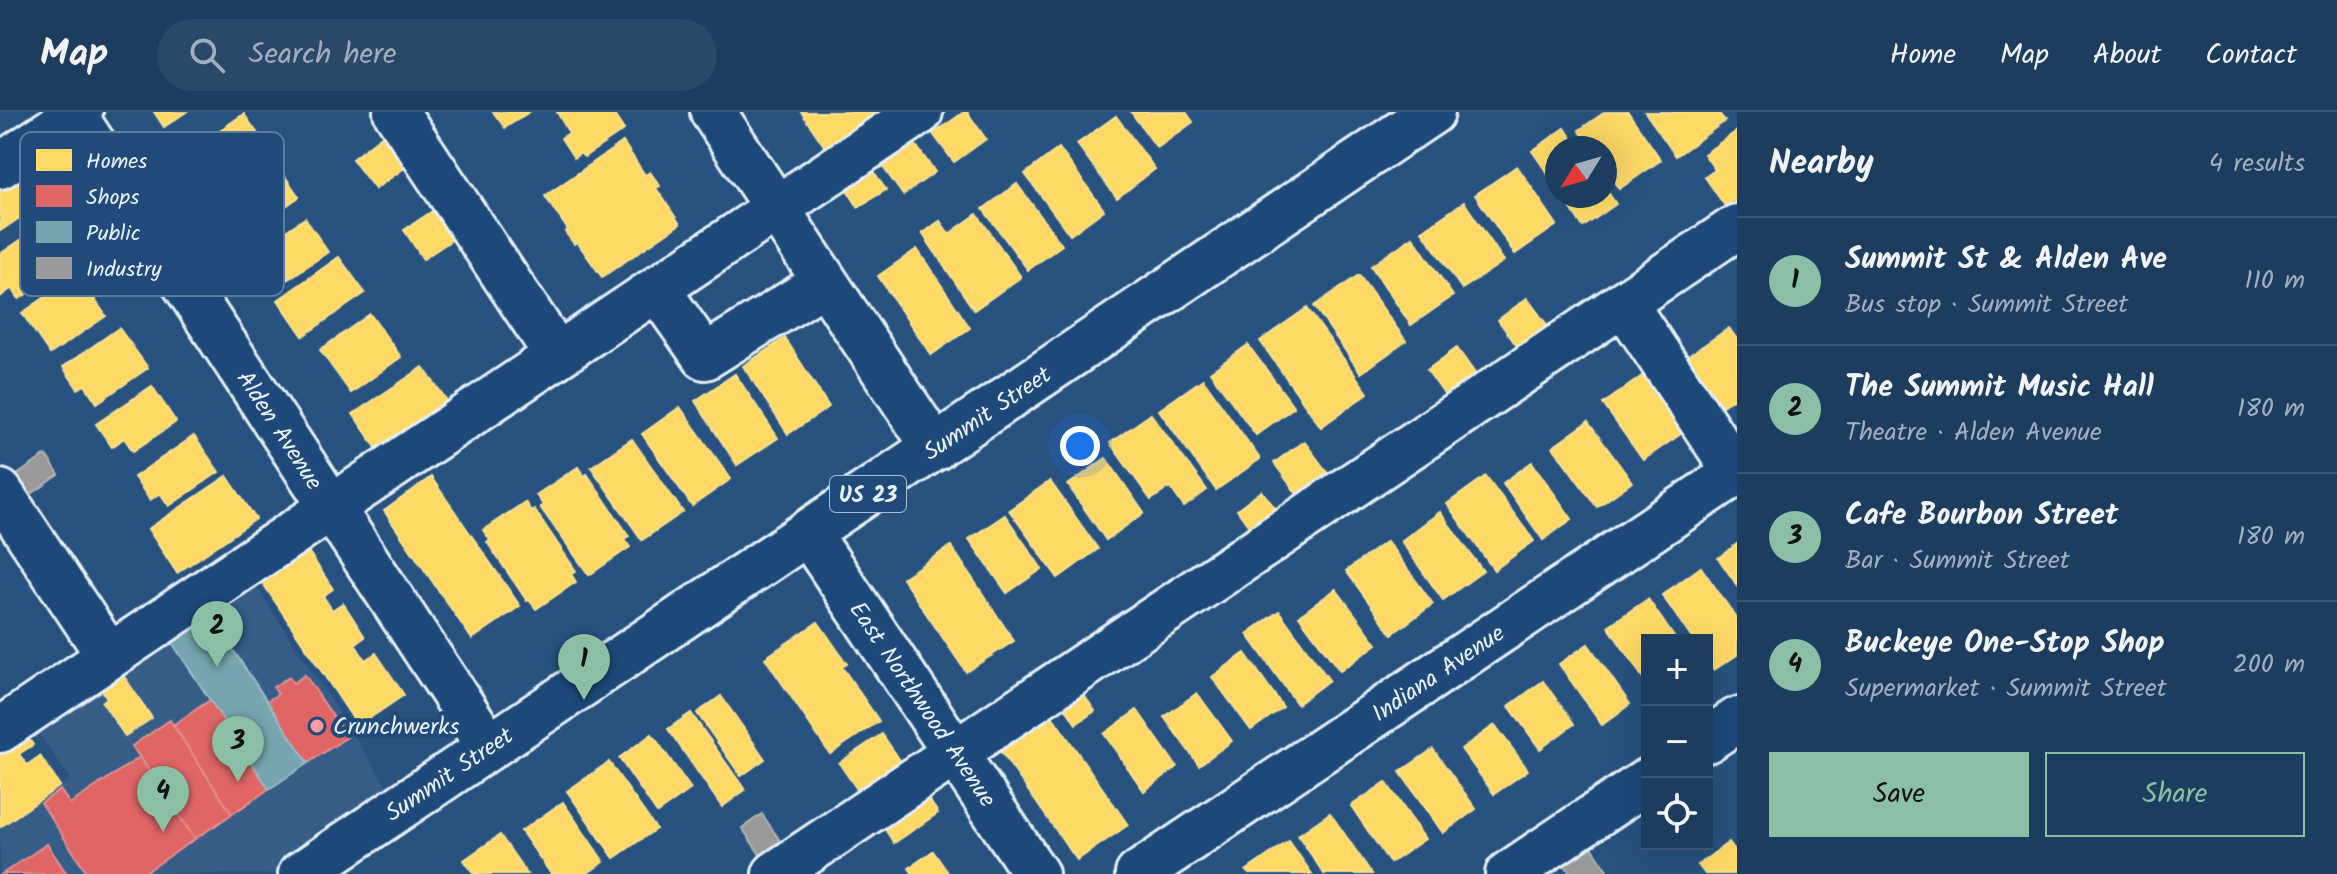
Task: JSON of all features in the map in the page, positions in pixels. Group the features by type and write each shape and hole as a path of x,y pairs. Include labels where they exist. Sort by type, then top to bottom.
{"street":[{"path":"396,112 557,355"},
{"path":"713,112 935,448"},
{"path":"0,730 920,112"},
{"name":"Summit Street","path":"301,874 1432,112"},
{"path":"48,132 75,113"},
{"name":"Alden Avenue","path":"75,113 87,132"},
{"path":"0,166 20,152"},
{"path":"775,874 1737,227"},
{"path":"657,289 705,357 825,282"},
{"name":"Alden Avenue","path":"194,296 489,747"},
{"path":"1624,303 1737,473"},
{"name":"Indiana Avenue","path":"1138,874 1737,473"},
{"path":"0,492 109,656"},
{"name":"East Northwood Avenue","path":"809,534 1036,874"},
{"path":"1713,736 1737,720"},
{"path":"1508,874 1641,785"}],"shaded area":[{"path":"243,566 401,807 301,874 0,874 0,828 70,779 25,713"}],"building: Homes":[{"path":"154,112 186,112 164,127"},
{"path":"493,112 529,112 505,128"},
{"path":"557,112 612,112 624,130 584,157 580,153 574,158 561,138 569,133"},
{"path":"801,112 876,112 825,147"},
{"path":"964,112 986,139 954,162 933,134"},
{"path":"1131,112 1186,112 1193,122 1157,148"},
{"path":"1605,112 1628,112 1661,160 1619,189 1617,136 1583,136 1579,130"},
{"path":"1645,112 1718,112 1725,121 1676,156"},
{"path":"244,114 257,132 217,132"},
{"path":"1116,116 1155,169 1117,198 1077,144"},
{"path":"1565,128 1570,136 1554,136"},
{"path":"1737,131 1737,204 1734,200 1725,206 1705,177 1715,170 1704,154"},
{"path":"383,135 407,166 375,189 352,159"},
{"path":"623,142 645,175 650,172 660,186 656,188 680,224 602,277 577,242 574,244 565,232 568,230 545,196"},
{"path":"1545,142 1545,170 1532,151"},
{"path":"915,144 935,172 903,195 883,167"},
{"path":"1059,148 1104,210 1070,235 1025,174"},
{"path":"868,163 886,190 858,207 841,180"},
{"path":"1517,166 1557,225 1515,254 1475,195"},
{"path":"20,168 20,218 0,231 0,179"},
{"path":"284,175 299,197 284,207"},
{"path":"1017,184 1062,245 1028,270 983,209"},
{"path":"1464,202 1504,261 1462,289 1422,231"},
{"path":"437,208 456,237 423,259 404,230"},
{"path":"1571,208 1610,208 1583,227"},
{"path":"977,214 1021,277 974,310 922,233 940,221 949,234"},
{"path":"305,218 328,252 284,282 284,232"},
{"path":"1413,237 1453,296 1411,325 1371,266"},
{"path":"20,241 20,296 24,296 19,299 12,288 0,297 0,254"},
{"path":"917,249 970,328 931,355 878,276"},
{"path":"339,257 365,293 303,336 278,300"},
{"path":"1359,275 1406,341 1361,373 1314,306"},
{"path":"47,296 92,296 106,316 50,354 22,313"},
{"path":"1527,298 1550,329 1520,350 1498,320"},
{"path":"1307,308 1368,393 1321,427 1260,341"},
{"path":"370,314 401,357 351,393 320,350"},
{"path":"119,328 148,368 97,403 85,385 78,389 63,367"},
{"path":"1729,328 1737,339 1737,396 1710,414 1676,364"},
{"path":"785,338 829,407 788,434 743,366"},
{"path":"1248,345 1294,407 1256,435 1210,372"},
{"path":"1457,348 1479,379 1449,401 1427,370"},
{"path":"423,367 453,409 382,456 353,414"},
{"path":"735,374 778,438 737,465 695,401"},
{"path":"1645,374 1685,431 1643,460 1603,404"},
{"path":"1203,379 1260,459 1216,490 1159,410"},
{"path":"152,386 176,422 133,451 124,438 112,447 96,424"},
{"path":"680,407 731,479 692,506 642,434"},
{"path":"1151,414 1207,490 1184,507 1170,487 1151,500 1110,443"},
{"path":"1588,422 1632,482 1597,507 1553,447"},
{"path":"194,436 219,472 169,506 160,493 150,500 134,477"},
{"path":"632,439 683,512 642,540 591,467"},
{"path":"1304,441 1327,472 1297,494 1274,463"},
{"path":"1106,458 1144,513 1106,540 1068,485"},
{"path":"1532,462 1572,519 1543,540 1503,483"},
{"path":"578,467 584,476 587,474 629,536 624,539 630,547 589,575 540,507 543,505 536,495"},
{"path":"227,476 256,519 177,573 148,529"},
{"path":"1486,476 1534,541 1494,570 1447,504"},
{"path":"431,477 520,606 472,639 384,511"},
{"path":"1050,481 1098,549 1058,578 1009,510"},
{"path":"1262,491 1279,513 1253,532 1237,510"},
{"path":"525,502 531,511 534,509 576,571 571,574 576,582 536,609 527,601 487,542 490,540 483,530"},
{"path":"1440,512 1483,571 1443,600 1401,541"},
{"path":"1005,515 1042,569 1007,593 969,539"},
{"path":"1387,541 1433,604 1392,634 1346,571"},
{"path":"1737,544 1737,585 1718,558"},
{"path":"304,545 333,589 323,596 332,610 343,603 365,637 355,644 365,660 376,653 404,695 358,726 258,576"},
{"path":"951,546 1014,641 966,672 902,578"},
{"path":"1701,567 1737,619 1737,655 1714,670 1713,634 1689,634 1662,595"},
{"path":"1336,589 1377,644 1340,671 1299,616"},
{"path":"1648,599 1672,634 1641,634 1641,675 1608,626"},
{"path":"1279,611 1329,680 1297,704 1247,634"},
{"path":"818,622 847,664 842,667 879,721 830,754 765,658"},
{"path":"1588,644 1630,704 1602,725 1559,664"},
{"path":"1245,653 1283,707 1251,730 1212,677"},
{"path":"119,669 152,718 125,736 102,702 107,698 98,684"},
{"path":"1543,681 1574,724 1540,749 1509,706"},
{"path":"1079,688 1095,711 1076,724 1061,701"},
{"path":"1197,693 1232,741 1199,765 1164,717"},
{"path":"721,696 765,759 741,776 697,713"},
{"path":"1048,710 1128,825 1077,860 996,745"},
{"path":"1137,710 1177,767 1144,791 1104,734"},
{"path":"691,713 745,790 722,807 668,729"},
{"path":"1495,725 1528,770 1494,794 1461,749"},
{"path":"23,730 33,745 19,754 27,765 40,756 60,786 0,827 0,746"},
{"path":"652,734 691,789 657,813 619,758"},
{"path":"882,734 906,769 863,798 839,763"},
{"path":"1433,749 1476,809 1443,833 1400,772"},
{"path":"609,762 656,829 614,858 567,791"},
{"path":"1386,782 1425,839 1390,863 1351,806"},
{"path":"923,791 938,813 894,843 879,820"},
{"path":"563,802 604,862 586,874 551,874 521,831"},
{"path":"1330,813 1372,874 1324,874 1298,835"},
{"path":"500,835 527,874 474,874 464,860"},
{"path":"1289,841 1312,874 1249,874 1246,871"},
{"path":"1729,842 1737,853 1737,874 1705,874 1698,865"},
{"path":"933,851 949,874 913,874 909,868"}],"building: Shops":[{"path":"305,675 347,737 308,763 267,701 278,694 273,687 289,677 293,683"},
{"path":"210,700 269,789 232,814 173,725"},
{"path":"170,720 232,814 195,839 132,746"},
{"path":"140,757 195,839 143,874 88,874 41,803 60,790 70,804"},
{"path":"47,844 67,874 2,874"}],"building: Public":[{"path":"206,609 308,763 269,789 167,635"}],"building: Industry":[{"path":"46,455 59,475 30,495 17,475"},
{"path":"762,814 783,845 763,859 742,828"},
{"path":"1589,842 1607,870 1600,874 1571,874 1562,861"}],"place":[{"name":"The Summit Music Hall","path":"217,667"},
{"name":"Summit St & Alden Ave","path":"584,700"},
{"name":"Crunchwerks","path":"317,726"},
{"name":"Cafe Bourbon Street","path":"238,782"},
{"name":"Buckeye One-Stop Shop","path":"163,832"}]}
